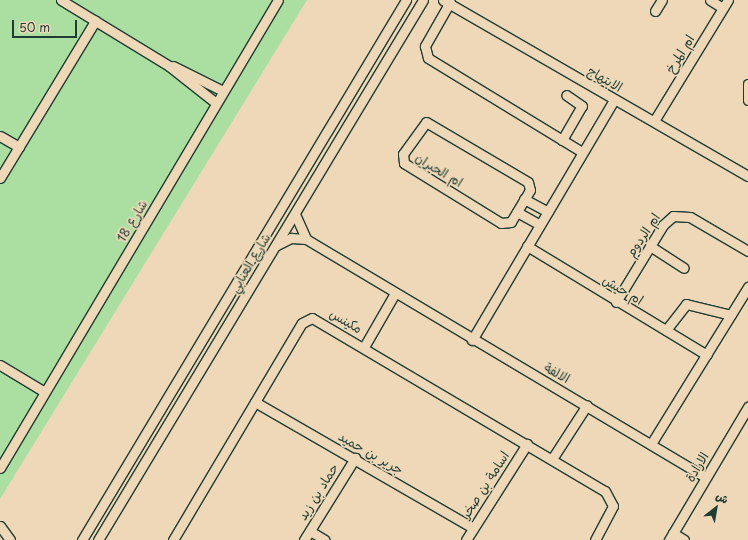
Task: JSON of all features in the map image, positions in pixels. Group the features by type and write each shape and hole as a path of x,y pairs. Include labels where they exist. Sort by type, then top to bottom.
{"street":[{"path":"61,0 169,66 223,91"},
{"name":"شارع 18","path":"0,468 6,455 278,0"},
{"name":"شارع العنابي","path":"82,540 406,0"},
{"path":"421,3 429,0"},
{"path":"655,11 662,0"},
{"path":"710,0 723,8"},
{"name":"ام المرخ","path":"654,121 728,0"},
{"path":"447,1 425,46 428,58 582,152"},
{"name":"الابتهاج","path":"447,1 614,100 654,121 748,176"},
{"name":"شارع العنابي","path":"98,540 421,3"},
{"path":"0,178 95,21"},
{"path":"169,66 216,103"},
{"path":"748,84 748,100"},
{"path":"562,140 582,106 566,95"},
{"path":"472,340 614,100"},
{"name":"ام الحيران","path":"432,123 528,182 530,190 524,199 511,222 501,223 404,163 403,154 420,126 432,123"},
{"path":"0,136 19,147"},
{"path":"524,199 548,212"},
{"path":"517,212 540,225"},
{"path":"275,247 292,238 306,239 295,214"},
{"name":"ام الردوم","path":"616,302 668,219 682,215 748,251"},
{"name":"الالفة","path":"306,239 472,340 587,405 706,477"},
{"name":"ام حيش","path":"527,246 616,302 707,355"},
{"path":"650,246 684,268"},
{"path":"651,444 748,287"},
{"path":"364,346 395,293"},
{"path":"666,330 686,304 731,315"},
{"name":"مكينس","path":"173,540 255,402 306,320 318,320 364,346 552,459 612,498 610,515 595,540"},
{"path":"0,364 45,392"},
{"name":"جرير بن حميد","path":"255,402 355,458 473,528"},
{"path":"552,459 587,405"},
{"name":"الارادة","path":"671,537 748,407"},
{"name":"اسامة بن صخر","path":"466,540 527,444"},
{"name":"شارع 18","path":"0,462 6,455"},
{"name":"حماد بن زيد","path":"304,540 355,458"},
{"path":"0,526 10,540"},
{"path":"310,531 325,540"},
{"path":"0,533 10,540"},
{"path":"671,537 684,540"}],"green space":[{"path":"0,0 307,0 0,499"}]}
